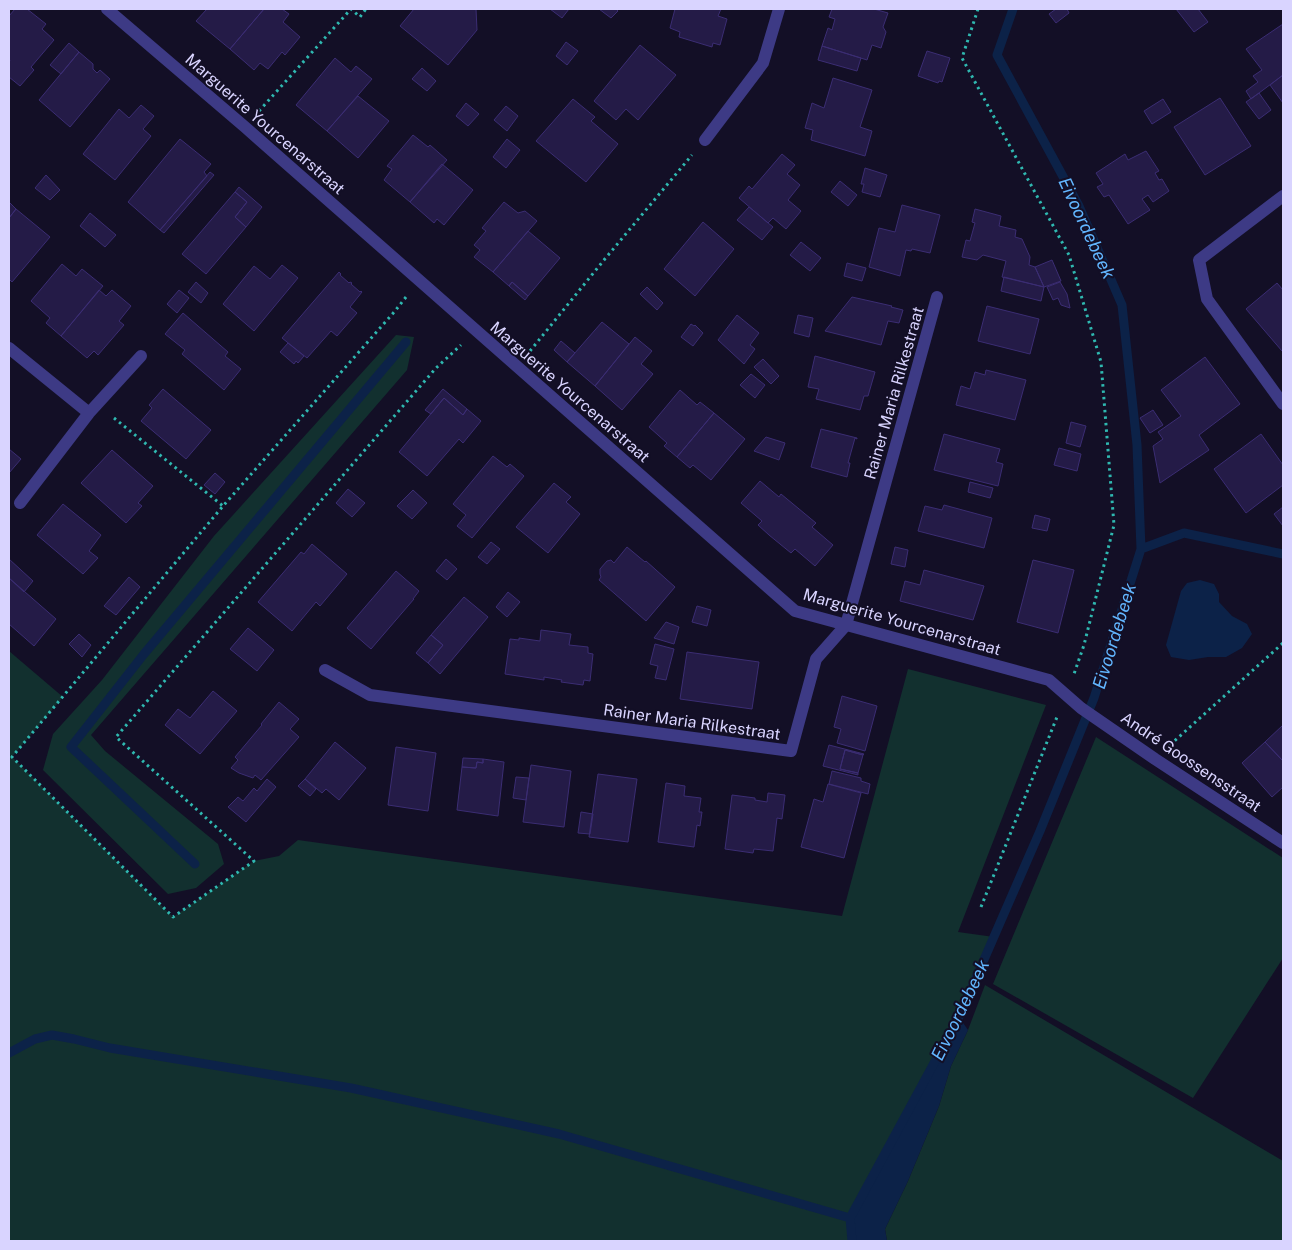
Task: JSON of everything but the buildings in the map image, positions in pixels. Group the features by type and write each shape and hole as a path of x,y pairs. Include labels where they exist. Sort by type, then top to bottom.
{"street":[{"name":"Marguerite Yourcenarstraat","path":"107,9 245,127 795,611 1049,680 1081,708"},
{"path":"705,140 763,63 779,9"},
{"path":"1283,196 1199,260 1207,300 1283,404"},
{"name":"Rainer Maria Rilkestraat","path":"325,670 370,695 791,751 816,659 846,625 937,297"},
{"path":"9,348 93,409"},
{"path":"20,503 93,409 141,356"},
{"name":"André Goossensstraat","path":"1081,708 1155,759 1283,842"}],"path":[{"path":"245,127 351,9 360,17 366,9"},
{"path":"978,9 962,58 1069,255 1101,362 1114,525 1084,645 1066,695 980,907"},
{"path":"518,367 604,260 705,140"},
{"path":"419,280 395,311 223,506 12,757 173,918 254,861 116,737 436,368 476,331"},
{"path":"93,409 223,506"},
{"path":"1155,759 1283,643"}],"green space":[{"path":"396,335 414,337 407,370 91,735 105,751 218,844 224,864 196,888 168,894 43,770 53,734 102,680 214,536"},
{"path":"9,651 63,697 12,757 173,917 254,861 279,856 298,840 842,916 908,669 1046,705 958,932 994,937 959,1017 850,1218 852,1241 9,1241"},
{"path":"1096,737 1283,858 1283,958 1193,1098 993,984"},
{"path":"985,985 1283,1161 1283,1241 887,1241 885,1229 908,1181 939,1106 951,1066 968,1030"}],"water":[{"path":"1200,580 1214,584 1219,594 1219,602 1232,616 1247,624 1252,634 1242,648 1226,657 1189,660 1171,657 1166,645 1181,591 1187,583"},
{"path":"959,1017 968,1030 951,1066 939,1106 908,1181 885,1229 887,1241 852,1241 850,1218"}],"waterway":[{"name":"Eivoordebeek","path":"852,1241 850,1218 959,1017 1040,831 1094,698 1141,549 1137,445 1122,305 1079,206 997,55 1013,9"},
{"path":"195,864 71,747 144,654 406,342"},
{"path":"1141,549 1184,533 1283,554"},
{"path":"9,1053 35,1039 52,1035 110,1048 351,1088 559,1134 850,1218"}]}
